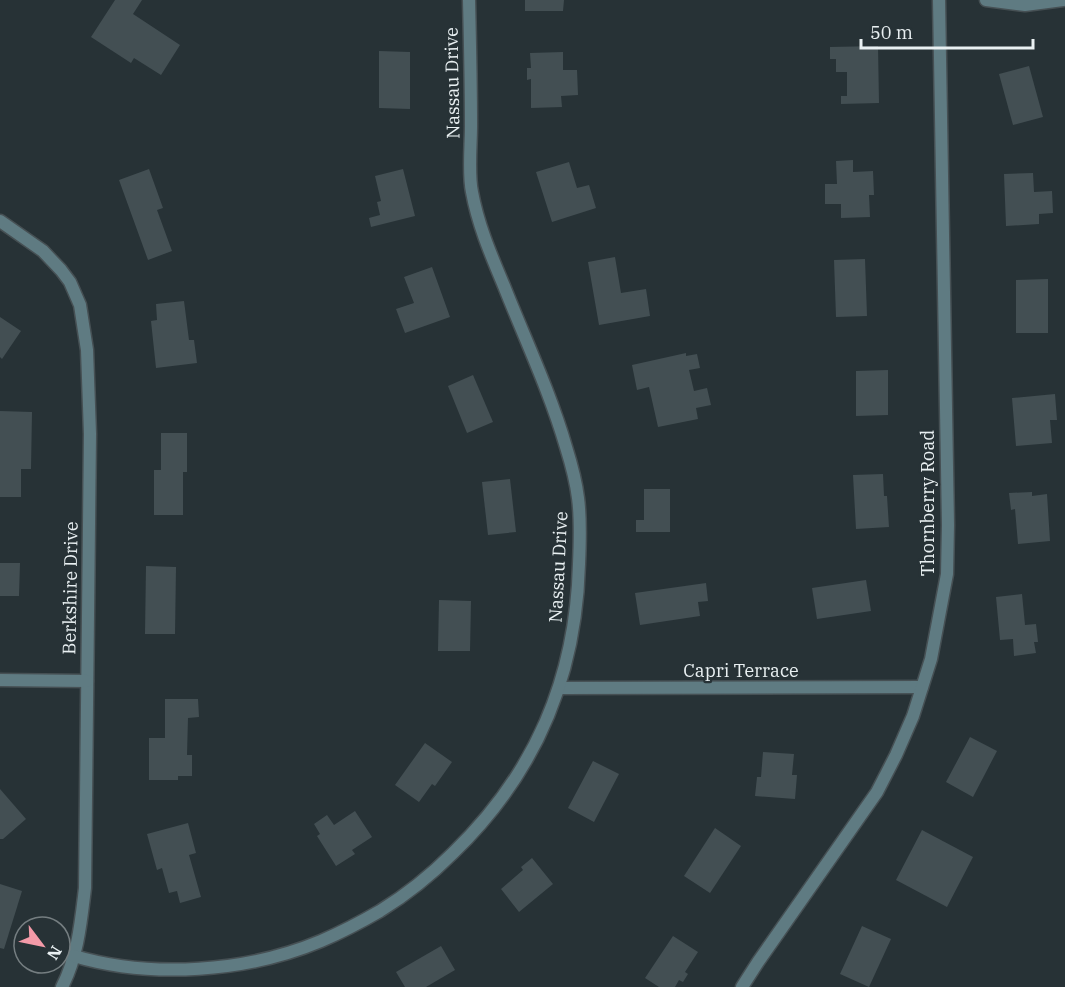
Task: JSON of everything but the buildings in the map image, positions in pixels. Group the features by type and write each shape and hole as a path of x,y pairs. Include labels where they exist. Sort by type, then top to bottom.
{"street":[{"name":"Nassau Drive","path":"74,956 110,965 177,970 237,964 318,942 349,928 388,906 414,887 440,866 486,819 514,780 551,712 573,635 578,596 580,528 578,497 566,446 550,400 485,240 471,189 469,0"},
{"name":"Thornberry Road","path":"742,987 877,792 913,716 931,659 945,584 948,525 939,0"},
{"path":"986,0 1025,5 1064,0"},
{"name":"Berkshire Drive","path":"0,221 43,251 61,270 76,293 87,350 90,434 85,888 74,956 62,987"},
{"path":"0,680 87,681"},
{"name":"Capri Terrace","path":"559,688 922,687"}]}
